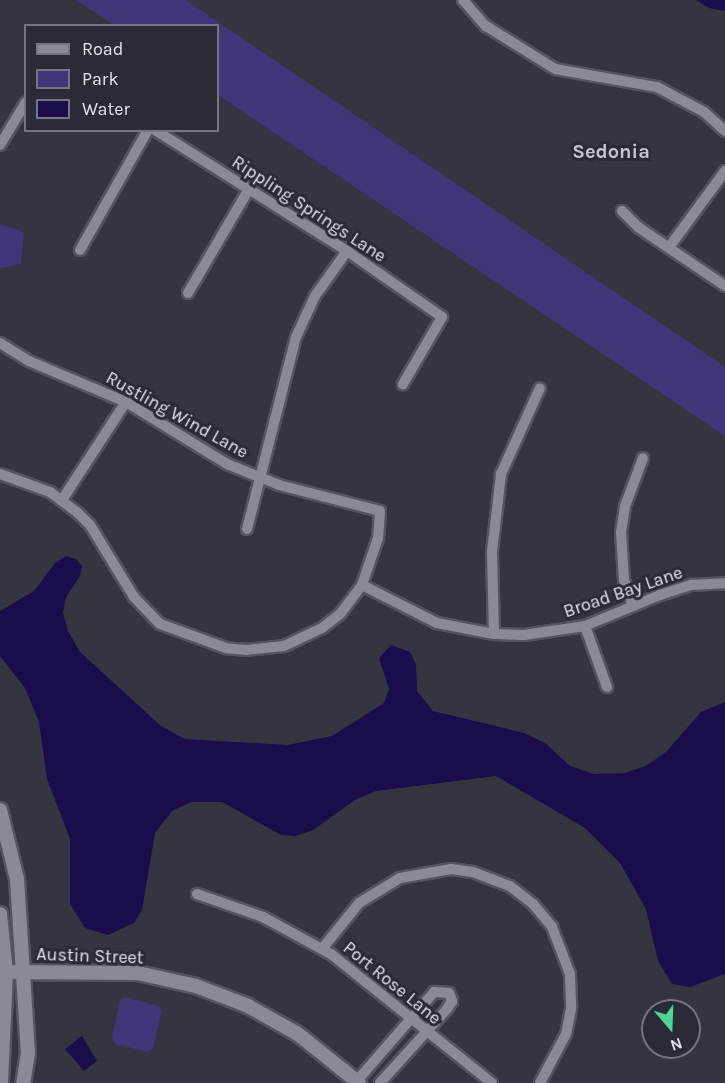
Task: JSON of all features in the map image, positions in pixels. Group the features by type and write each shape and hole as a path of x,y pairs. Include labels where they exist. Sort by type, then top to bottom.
{"street":[{"path":"463,0 486,26 555,69 657,87 704,112 725,130"},
{"path":"0,145 24,105"},
{"path":"80,250 147,132"},
{"name":"Rippling Springs Lane","path":"159,132 347,251 442,317 403,384"},
{"path":"670,246 725,171"},
{"path":"188,293 249,189"},
{"path":"622,211 638,227 670,246 725,285"},
{"path":"247,528 296,337 315,296 347,251"},
{"name":"Rustling Wind Lane","path":"0,343 29,361 126,402 202,451 261,478 380,511 378,538 362,585"},
{"path":"494,634 492,552 501,474 540,388"},
{"path":"62,500 126,402"},
{"path":"633,606 624,580 621,532 625,506 643,458"},
{"path":"0,474 62,500 90,525 145,611 172,631 226,648 265,649 302,639 340,614 362,585"},
{"name":"Broad Bay Lane","path":"362,585 437,623 494,634 547,633 585,626 691,585 725,583"},
{"path":"585,626 607,687"},
{"path":"0,810 4,845 17,879 28,1053 23,1083"},
{"path":"322,949 359,903 400,878 451,869 473,872 510,886 533,904 552,927 570,974 571,1009 566,1034 540,1083"},
{"name":"Port Rose Lane","path":"197,894 263,917 322,949 492,1083"},
{"path":"0,914 6,972 0,1083"},
{"name":"Austin Street","path":"6,972 138,973 196,986 248,1006 298,1034 357,1082"},
{"path":"357,1082 434,992 449,993 450,1006 380,1083"}],"green space":[{"path":"76,0 186,0 725,367 725,436 219,96 219,24 112,24"},
{"path":"0,224 24,232 21,264 0,268"},
{"path":"125,997 159,1006 162,1010 153,1049 148,1052 115,1044 112,1038 120,1000"}],"water":[{"path":"696,0 725,0 725,11 709,8"},
{"path":"66,556 76,559 82,566 80,576 66,597 63,613 68,631 80,652 161,726 185,739 288,745 332,736 384,703 389,689 379,658 391,645 410,652 416,665 417,691 433,711 524,733 545,743 570,766 594,774 624,773 646,766 666,752 701,712 725,702 725,974 690,987 672,984 658,961 646,909 620,863 585,828 496,776 376,791 355,800 313,830 296,836 281,835 222,802 191,802 172,811 155,833 142,910 134,923 108,935 85,928 70,904 70,839 47,779 39,722 25,688 0,656 0,611 34,591 55,563"},
{"path":"82,1036 97,1061 84,1071 65,1049"}],"district":[{"name":"Sedonia","path":"611,151"}]}
